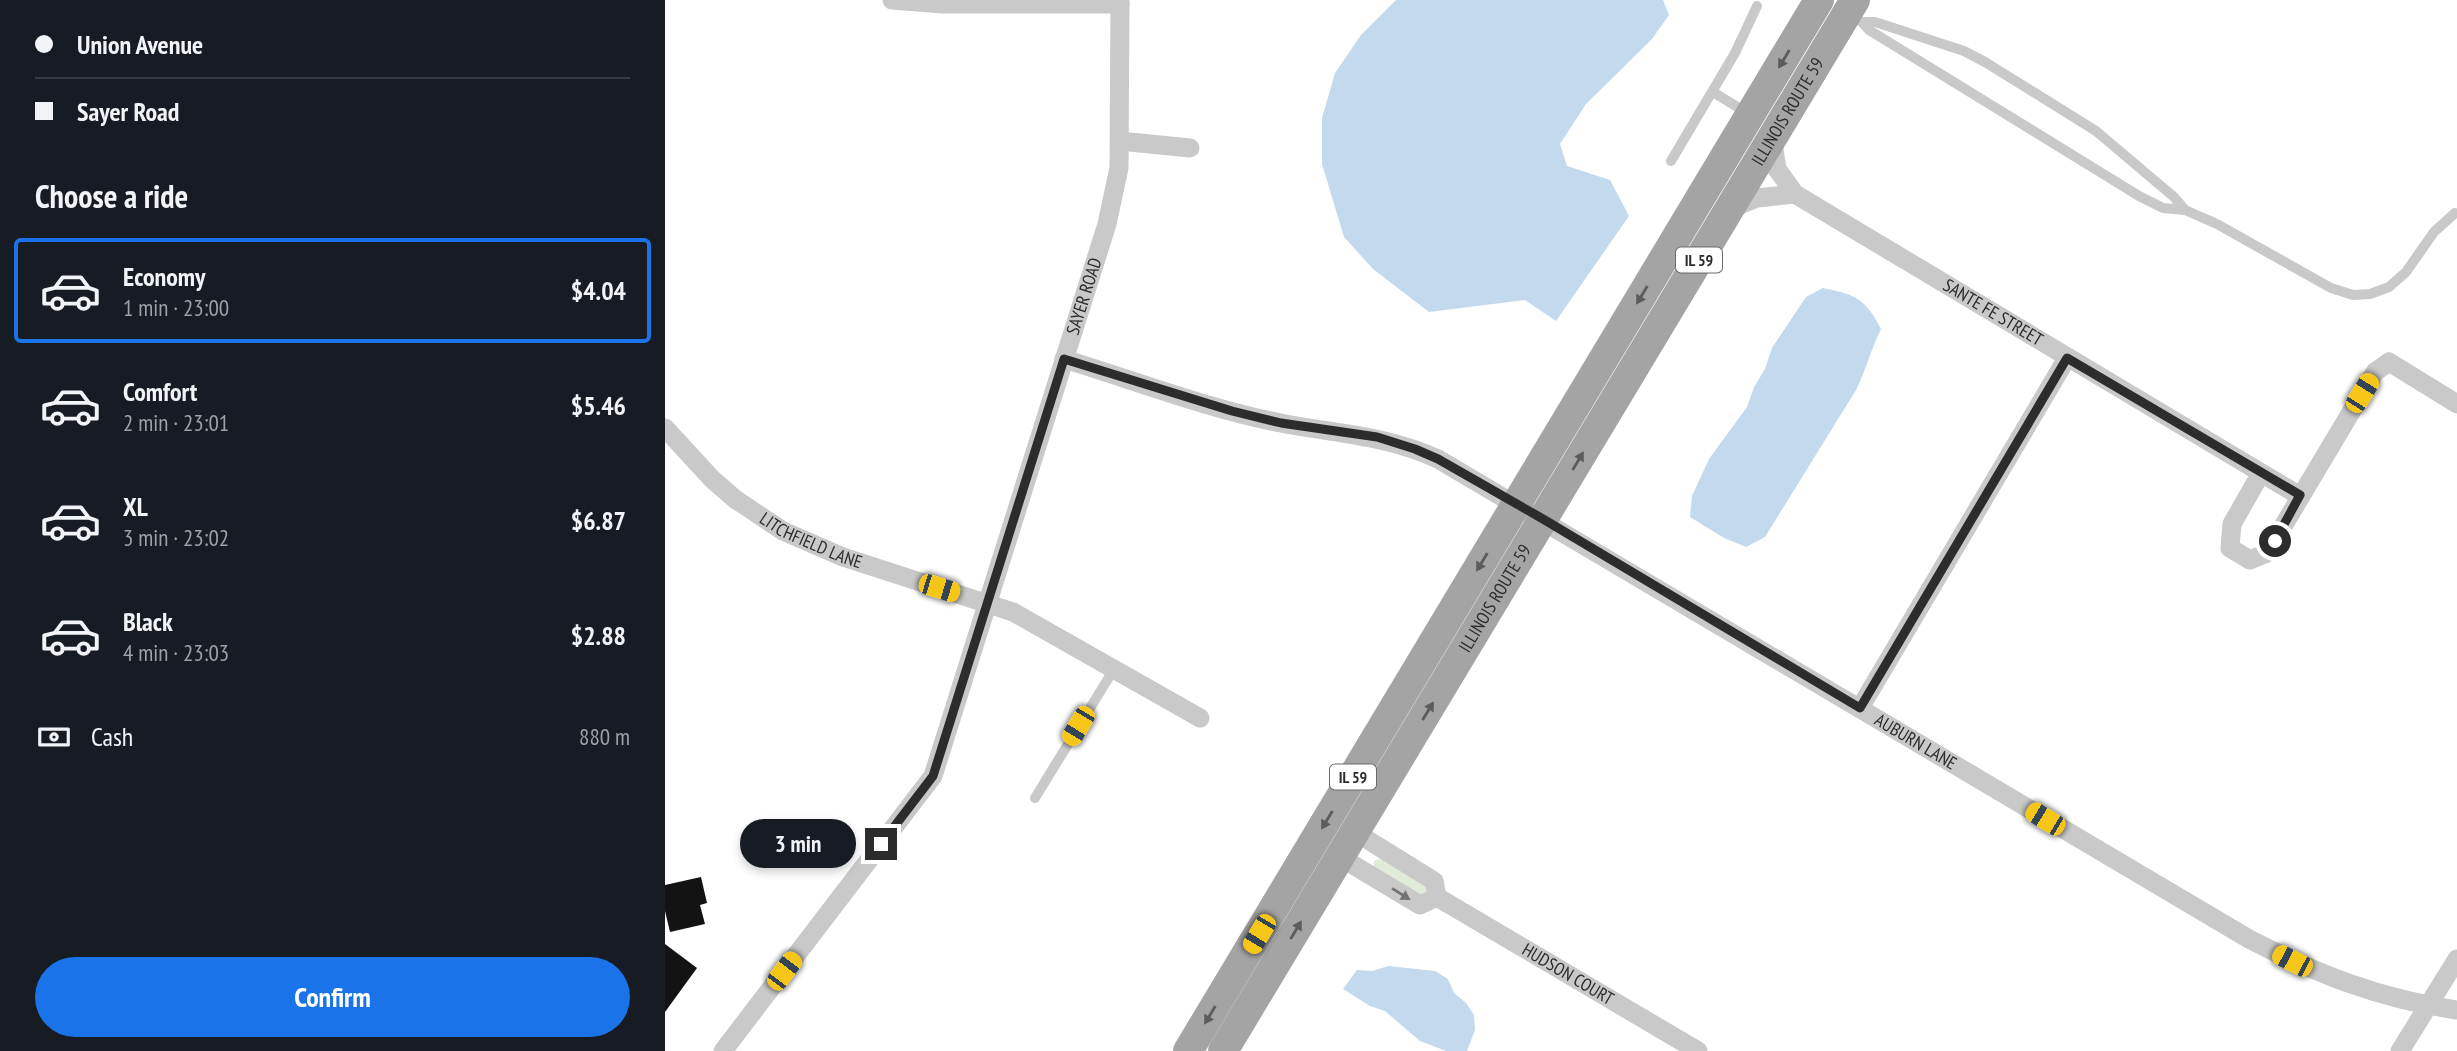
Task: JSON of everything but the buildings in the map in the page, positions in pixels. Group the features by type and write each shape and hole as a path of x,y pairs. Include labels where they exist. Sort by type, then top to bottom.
{"main road":[{"name":"ILLINOIS ROUTE 59","path":"1188,1051 1751,115 1815,1"},
{"name":"ILLINOIS ROUTE 59","path":"1223,1051 1772,137 1855,11"}],"street":[{"path":"892,0 943,4 1120,2"},
{"name":"SAYER ROAD","path":"723,1051 933,776 1107,223 1119,168 1120,2"},
{"name":"SANTE FE STREET","path":"1772,137 1777,169 1795,194 2300,495"},
{"path":"1120,141 1190,148"},
{"path":"1729,209 1757,198 1795,194"},
{"path":"1860,708 2067,358"},
{"name":"AUBURN LANE","path":"1064,359 1244,414 1281,423 1377,437 1438,459 2249,939 2333,979 2394,998 2457,1010"},
{"path":"2261,473 2232,524 2230,548 2250,560 2267,553 2375,372 2389,362 2457,404"},
{"name":"LITCHFIELD LANE","path":"665,428 712,479 735,499 783,531 843,557 1013,612 1200,718"},
{"name":"HUDSON COURT","path":"1348,844 1420,905 1437,897"},
{"name":"HUDSON COURT","path":"1348,844 1434,881 1437,897 1698,1051"},
{"path":"2400,1051 2457,959"}],"lane":[{"path":"1671,161 1713,92 1757,6"},
{"path":"1855,11 1875,22 1964,51 1985,62 2096,131 2174,197 2185,210"},
{"path":"1855,11 1869,30 2139,196 2163,208 2185,210 2228,230 2331,288 2353,295 2370,294 2389,287 2406,272 2434,232 2455,213"},
{"path":"1713,92 1751,115"},
{"path":"1035,798 1114,669"}],"green space":[{"path":"1381,858 1426,885 1426,892 1421,896 1374,868 1374,861"}],"water":[{"path":"1396,0 1663,0 1669,15 1652,39 1586,104 1560,144 1567,166 1610,180 1629,216 1556,321 1525,300 1429,312 1373,269 1344,237 1322,164 1322,118 1335,73 1361,35"},
{"path":"1823,288 1852,296 1864,304 1881,329 1856,390 1765,537 1746,547 1724,538 1690,517 1692,496 1709,459 1747,407 1772,348 1806,297"},
{"path":"1388,966 1435,971 1448,979 1454,993 1466,1003 1474,1015 1475,1030 1467,1051 1446,1051 1420,1041 1385,1011 1370,1006 1343,989 1357,970 1373,971"}],"route":[{"path":"881,844 933,776 1064,359 1232,411 1281,423 1377,437 1438,459 1860,708 2067,358 2300,495 2275,541"}]}
